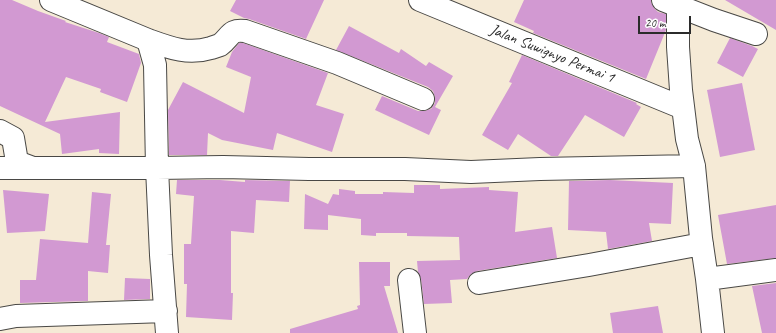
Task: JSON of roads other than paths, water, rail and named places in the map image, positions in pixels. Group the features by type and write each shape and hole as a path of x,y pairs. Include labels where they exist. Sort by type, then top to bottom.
{"street":[{"path":"51,0 148,40 185,51 202,51 219,45 230,34 237,30 245,31 338,63 423,99"},
{"name":"Jalan Suwignyo Permai 1","path":"420,0 683,108"},
{"path":"670,3 678,47 687,139 694,166 713,333"},
{"path":"670,3 756,34"},
{"path":"148,40 155,65 157,168 161,255 167,333"},
{"path":"0,131 13,138 18,162 33,168"},
{"path":"0,168 405,169 471,172 694,166"},
{"path":"479,283 589,265 702,244"},
{"path":"708,279 776,270"},
{"path":"409,280 415,333"},
{"path":"0,319 16,316 166,311"}]}
